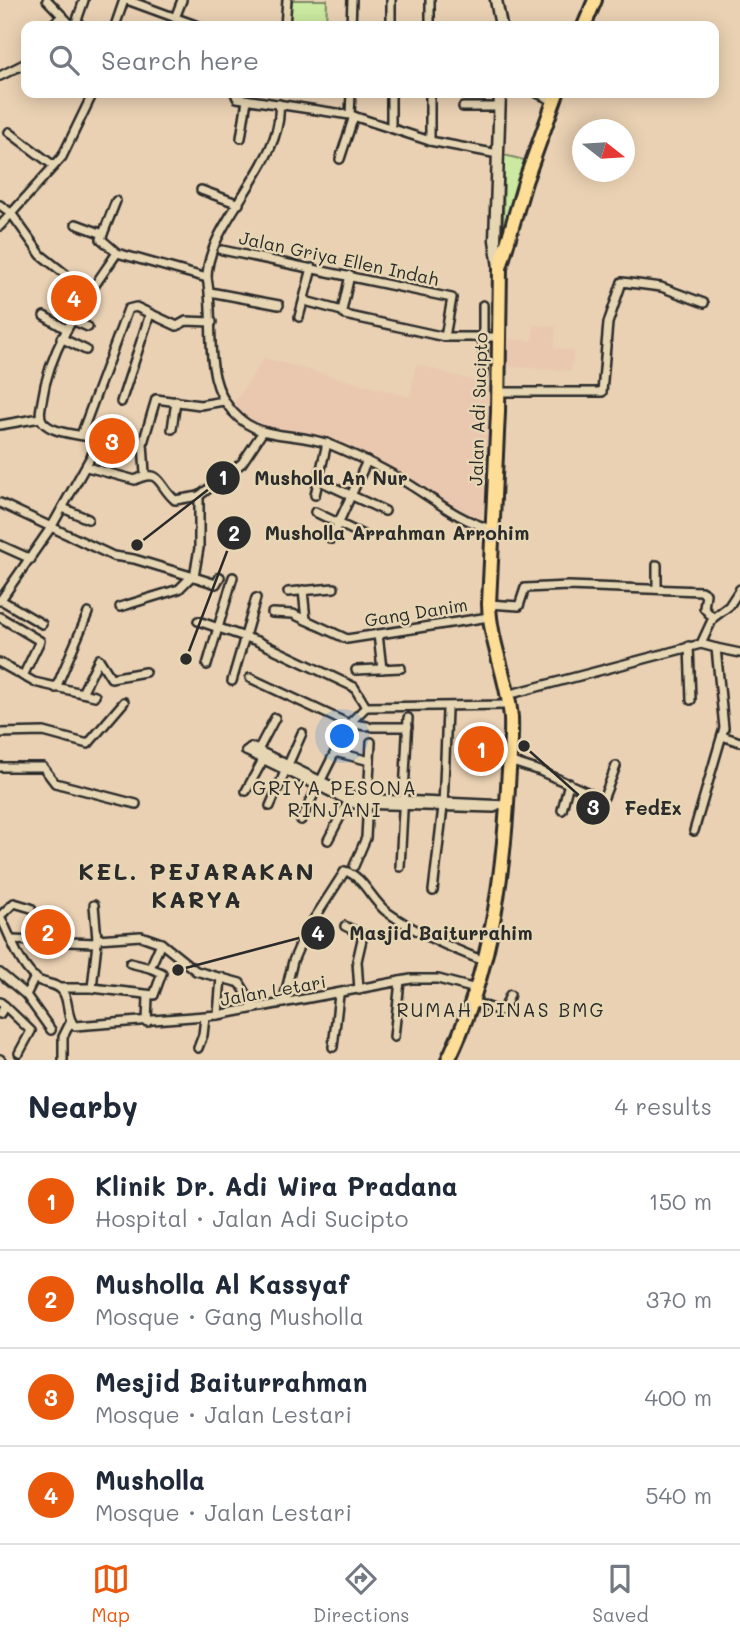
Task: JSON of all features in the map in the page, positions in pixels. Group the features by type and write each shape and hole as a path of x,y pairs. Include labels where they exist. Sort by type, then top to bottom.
{"highway":[{"path":"586,21 595,0"},
{"name":"Jalan Adi Sucipto","path":"448,1060 471,991 477,958 502,879 501,805 508,700 485,614 484,527 499,392 490,337 501,241 555,98"}],"street":[{"path":"47,0 68,21"},
{"path":"75,21 84,0"},
{"path":"117,21 125,0 184,21"},
{"path":"175,18 182,0"},
{"path":"285,21 287,0"},
{"path":"351,21 352,0"},
{"path":"391,0 391,21"},
{"path":"430,0 430,21"},
{"path":"496,0 500,21"},
{"path":"56,21 62,16"},
{"path":"0,76 21,66"},
{"path":"0,226 54,166 68,146 91,98"},
{"path":"239,98 352,115 429,141 498,154"},
{"path":"276,98 272,139 209,255 214,366 224,401 240,420 262,433 327,443 367,461 459,517 484,527"},
{"path":"340,159 352,115 351,98"},
{"path":"391,98 391,128"},
{"path":"429,141 430,98"},
{"path":"500,98 498,154 501,241"},
{"path":"241,138 247,100"},
{"path":"463,107 499,107"},
{"path":"9,132 54,166"},
{"path":"201,190 239,204"},
{"path":"116,201 103,234 103,243 117,254 208,278"},
{"path":"0,205 11,213 41,255 88,292"},
{"path":"76,224 103,234"},
{"name":"Jalan Griya Ellen Indah","path":"222,250 452,298 445,337"},
{"path":"40,418 46,380 61,338 88,292 117,254"},
{"path":"299,317 312,268"},
{"path":"342,311 350,275"},
{"path":"499,392 602,392 608,323 622,282 661,287 704,303"},
{"path":"210,292 279,305"},
{"path":"305,301 342,311 345,315 445,337 490,337"},
{"path":"483,305 490,337 483,373"},
{"path":"81,435 128,309 136,307 177,326 186,321 212,322"},
{"path":"121,402 150,314"},
{"path":"44,316 66,329"},
{"path":"72,320 88,327"},
{"path":"61,338 86,350"},
{"path":"145,474 143,443 156,400 200,405 224,401"},
{"path":"172,429 176,401"},
{"path":"40,418 49,427 99,440 118,449"},
{"path":"0,425 40,418"},
{"path":"87,467 135,480 145,474 156,477 174,500 199,496 242,463 262,433"},
{"path":"42,624 1,601 63,508 99,440"},
{"path":"315,495 327,443"},
{"path":"331,538 367,461"},
{"path":"320,481 385,511"},
{"path":"120,607 178,589 193,577 199,548 199,496"},
{"path":"0,503 113,556 134,559 216,584 219,577"},
{"path":"63,508 88,519"},
{"path":"315,512 363,535"},
{"path":"0,545 31,559"},
{"path":"657,565 657,589 703,592 706,594 704,608 713,618"},
{"path":"207,665 233,577"},
{"path":"288,592 334,588"},
{"name":"Gang Danim","path":"306,620 347,639 519,606 525,588 657,589"},
{"path":"701,644 713,618 729,606 740,589"},
{"path":"303,590 306,620"},
{"path":"232,681 256,598"},
{"path":"56,688 88,613"},
{"path":"272,613 293,614 306,620"},
{"path":"0,617 41,643 23,676"},
{"path":"198,621 245,637 359,691 366,707"},
{"path":"378,634 383,669"},
{"path":"353,724 366,707 508,700 689,646 701,644 740,653"},
{"path":"689,646 691,700"},
{"path":"694,831 722,736 723,717 716,648"},
{"path":"82,693 99,659 111,678 145,672"},
{"path":"0,663 23,676 56,688 94,696"},
{"path":"356,670 401,668"},
{"path":"250,678 339,721 370,727 408,727"},
{"path":"0,733 44,732 88,744 124,702"},
{"path":"433,891 443,804 447,710"},
{"path":"246,791 275,718"},
{"path":"400,867 408,718"},
{"path":"270,806 302,733"},
{"path":"722,736 740,741"},
{"path":"354,866 366,838 371,742"},
{"path":"301,820 335,752 370,761"},
{"path":"259,755 318,784 369,802"},
{"path":"504,761 569,783 589,796 602,798 616,766"},
{"path":"0,767 43,767 55,783 136,804"},
{"path":"562,810 569,783"},
{"path":"318,784 348,802 494,808 501,805"},
{"path":"328,840 348,802"},
{"path":"283,1003 293,961 305,933 345,872 359,879 368,895 386,911 420,933 477,958"},
{"path":"31,908 14,903 0,916 25,967 34,977 61,988 92,988 148,996 158,993 161,971 130,963"},
{"path":"92,988 97,941 94,905"},
{"path":"345,926 363,937 357,961 359,990"},
{"path":"11,940 97,941 141,936 161,943 197,971 240,983 255,1008"},
{"path":"150,968 161,943"},
{"path":"0,973 26,995 51,1030"},
{"path":"26,995 34,977"},
{"path":"218,1015 220,977"},
{"name":"Jalan Letari","path":"71,1023 147,1022 205,1017 428,978 471,991 503,1012 510,995"},
{"path":"394,1037 400,981"},
{"path":"61,988 71,1023 63,1037 63,1060"},
{"path":"333,1046 339,995"},
{"path":"147,1022 148,996"},
{"path":"0,1014 2,1004"},
{"path":"2,1004 31,1031 19,1053"},
{"path":"198,1048 205,1017"}],"shaded area":[{"path":"534,325 556,327 554,348 574,351 571,371 503,366 503,338 532,341"},
{"path":"264,358 410,397 416,364 494,387 482,523 463,519 405,480 331,447 267,432 233,405"}],"green space":[{"path":"290,0 327,0 326,21 289,21"},
{"path":"504,155 528,161 503,240"}],"place":[{"name":"Musholla","path":"74,298"},
{"name":"Mesjid Baiturrahman","path":"112,441"},
{"name":"Musholla An Nur","path":"137,545"},
{"name":"Musholla Arrahman Arrohim","path":"186,659"},
{"name":"FedEx","path":"524,746"},
{"name":"Klinik Dr. Adi Wira Pradana","path":"481,749"},
{"name":"Musholla Al Kassyaf","path":"48,932"},
{"name":"Masjid Baiturrahim","path":"178,970"}],"district":[{"name":"GRIYA PESONA RINJANI","path":"335,798"},
{"name":"KEL. PEJARAKAN KARYA","path":"197,884"},
{"name":"RUMAH DINAS BMG","path":"501,1009"}]}
